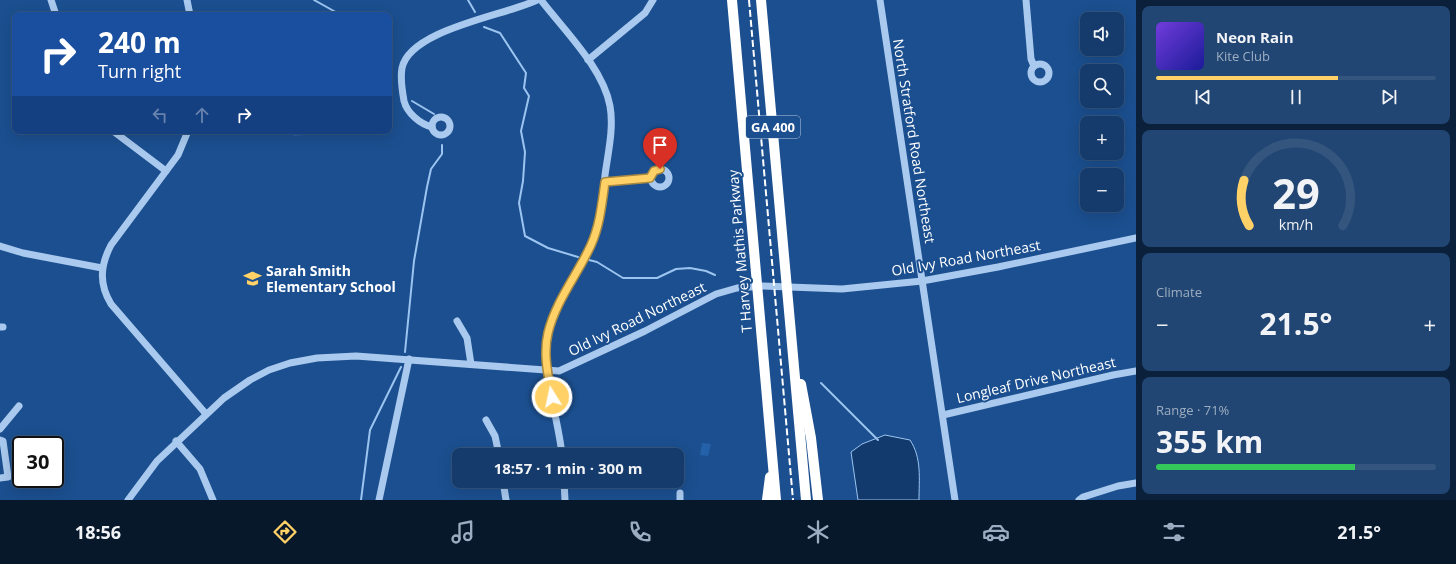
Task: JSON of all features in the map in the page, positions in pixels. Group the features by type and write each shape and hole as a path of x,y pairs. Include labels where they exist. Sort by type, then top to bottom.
{"highway":[{"name":"T Harvey Mathis Parkway","path":"732,0 776,500"},
{"name":"GA 400","path":"761,0 806,500"},
{"path":"790,325 808,423 818,500"},
{"path":"767,500 772,453"}],"street":[{"path":"51,0 55,12"},
{"path":"187,0 189,12"},
{"path":"432,127 425,126 410,113 406,106 402,88 402,67 406,59 416,48 429,39 468,23 527,5 537,0"},
{"path":"541,0 588,60 604,86 610,106 610,127 605,182 602,207 595,235 551,322 546,345 547,371 561,448"},
{"path":"588,60 645,12 653,0"},
{"name":"North Stratford Road Northeast","path":"880,0 955,500"},
{"path":"1026,0 1031,59 1034,66"},
{"path":"117,134 166,171"},
{"path":"187,134 178,155 111,245 105,256 102,268 104,288 111,304 206,414"},
{"path":"605,182 650,178"},
{"name":"Old Ivy Road Northeast","path":"128,500 157,461 176,441 224,398 250,380 269,370 290,363 317,358 356,356 559,371 568,368 716,294 737,288 763,286 842,289 922,281 1136,238"},
{"path":"0,246 23,253 102,268"},
{"path":"457,321 467,338 471,364"},
{"path":"379,500 409,359"},
{"name":"Longleaf Drive Northeast","path":"943,415 1113,375 1136,371"},
{"path":"0,429 19,406"},
{"path":"486,420 495,436 498,448"},
{"path":"0,440 2,441 8,477 0,478"},
{"path":"176,441 200,469 213,500"},
{"path":"1079,500 1083,496 1118,486 1136,483"},
{"path":"504,488 506,500"},
{"path":"564,488 565,500"}],"shaded area":[{"path":"293,134 314,134 294,136"},
{"path":"885,435 910,440 914,447 919,469 919,500 858,500 851,452 862,444"},
{"path":"702,443 711,444 708,456 700,455"}],"waterway":[{"path":"314,0 336,12"},
{"path":"468,0 475,12"},
{"path":"484,27 500,33 526,73 524,88 529,96 521,131 525,152 523,181 519,203 525,236 548,248 578,257"},
{"path":"412,101 434,114"},
{"path":"405,352 414,261 427,187 431,169 442,154 442,145"},
{"path":"589,260 597,262 623,278 657,278 676,269 690,268 706,271 715,275"},
{"path":"361,500 370,430 401,367"},
{"path":"821,383 878,440"}],"railway":[{"path":"749,0 793,500"}],"place":[{"name":"Sarah Smith Elementary School","path":"253,279"}],"route":[{"path":"552,397 546,358 548,333 555,312 591,246 599,223 605,182 650,178 654,171 660,169"}]}
